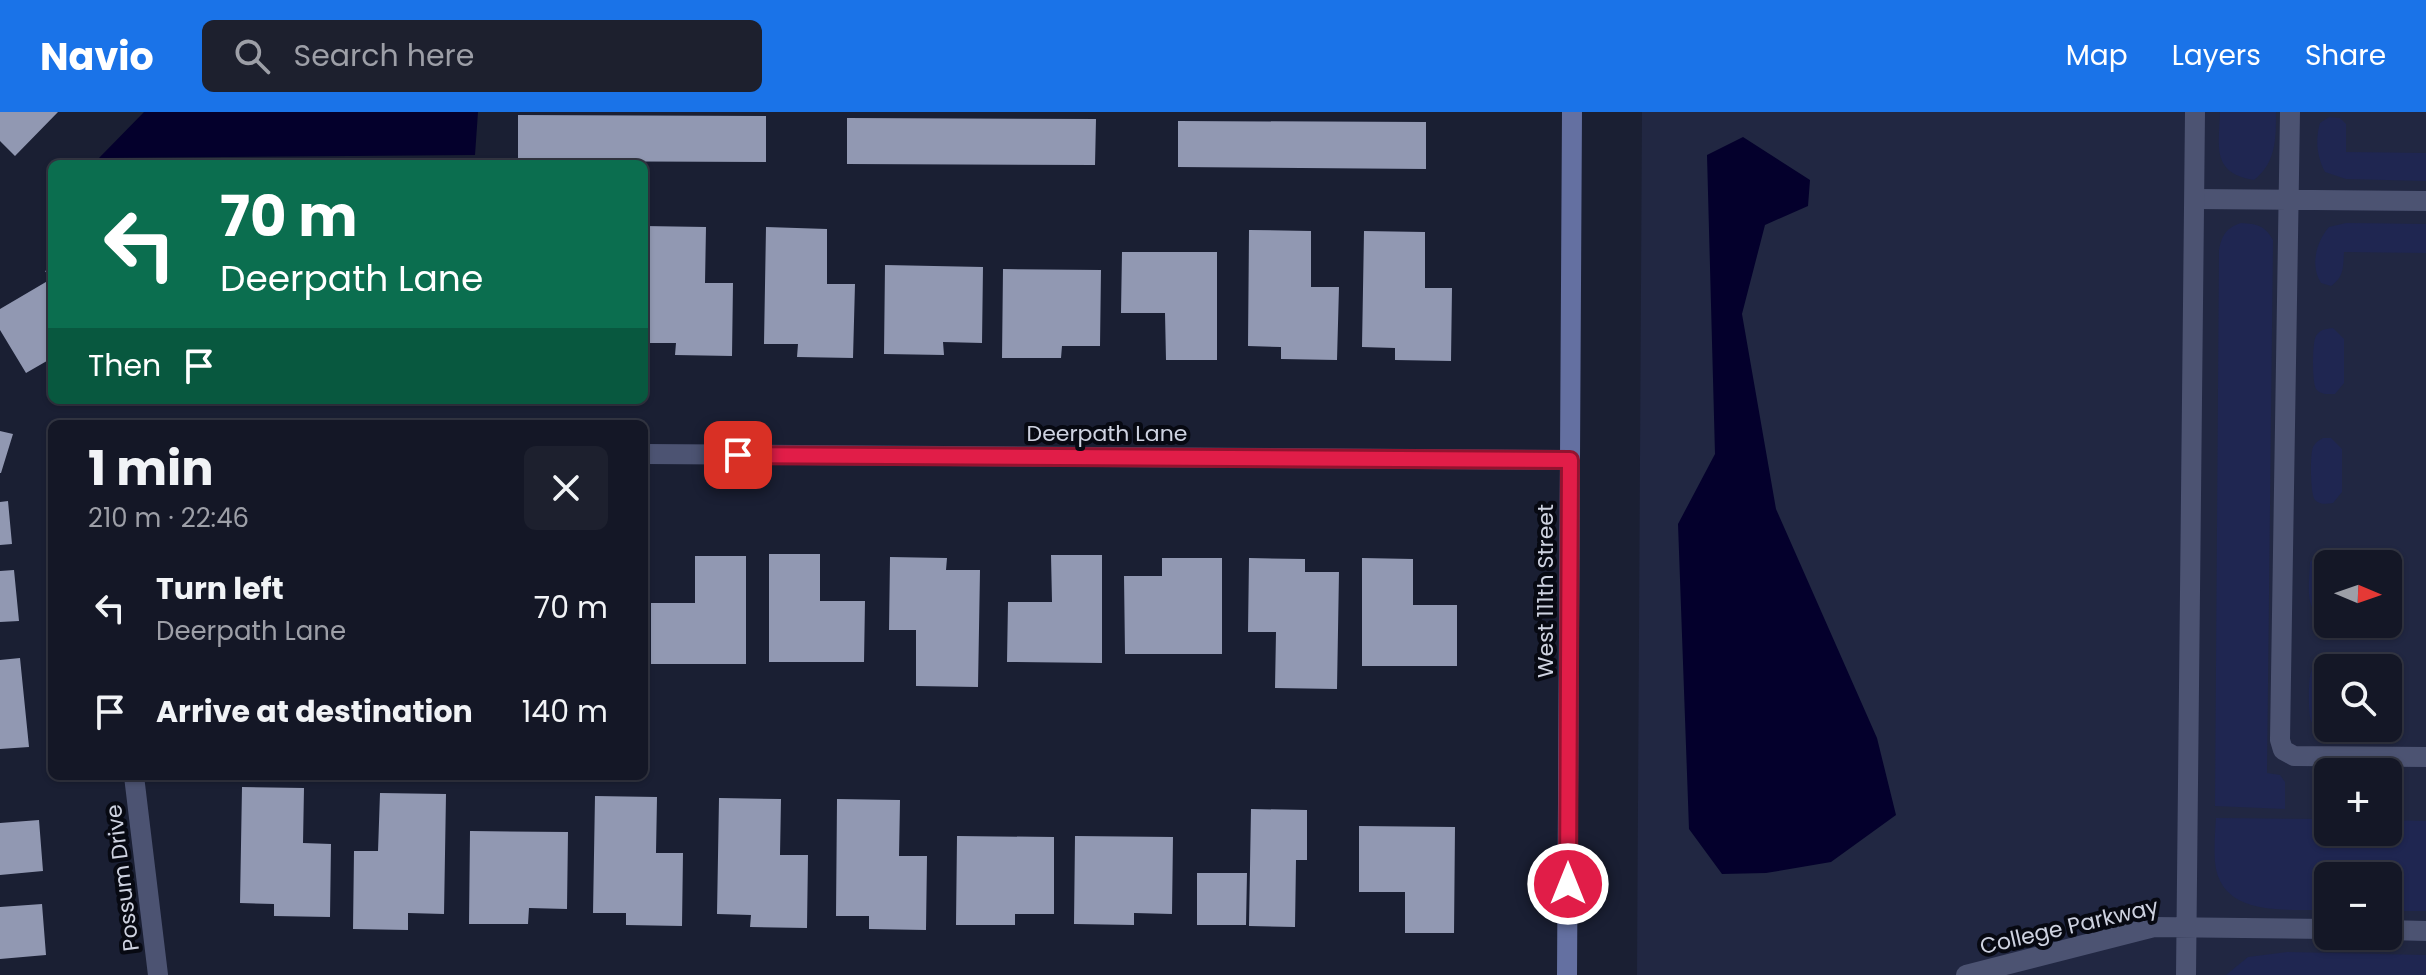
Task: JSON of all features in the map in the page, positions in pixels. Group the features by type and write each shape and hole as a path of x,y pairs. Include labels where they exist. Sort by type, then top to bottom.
{"main road":[{"name":"West 111th Street","path":"1567,975 1572,112"}],"street":[{"path":"2186,975 2195,112"},
{"path":"2290,112 2280,740 2283,750 2294,756 2426,757"},
{"path":"2195,199 2426,201"},
{"name":"Deerpath Lane","path":"648,454 1570,460"},
{"name":"Possum Drive","path":"134,780 158,975"},
{"name":"College Parkway","path":"1966,975 2154,927 2314,929"},
{"path":"2402,930 2426,931"}],"shaded area":[{"path":"144,112 478,112 475,155 99,158"},
{"path":"1642,112 2426,112 2426,975 1637,975"},
{"path":"2220,112 2276,112 2271,158 2254,180 2240,177 2224,165 2219,147"},
{"path":"2329,117 2340,118 2346,124 2346,152 2426,153 2426,181 2346,179 2325,172 2317,142 2320,123"},
{"path":"1743,137 1810,180 1808,206 1765,225 1742,314 1776,509 1877,738 1896,815 1831,862 1766,873 1722,874 1689,829 1678,524 1715,454 1707,155"},
{"path":"2241,223 2260,227 2273,240 2267,773 2280,775 2285,782 2285,809 2215,806 2219,250 2226,233"},
{"path":"2346,223 2426,224 2426,253 2344,252 2341,276 2331,286 2321,283 2315,262 2321,240 2329,227"},
{"path":"2333,328 2344,339 2344,383 2335,394 2325,394 2318,391 2315,385 2314,346 2319,332"},
{"path":"2323,438 2331,438 2342,449 2342,492 2333,503 2326,504 2315,500 2311,482 2313,447"},
{"path":"2314,558 2314,611 2309,596 2310,562"},
{"path":"2314,667 2314,724 2310,717 2311,673"},
{"path":"2216,818 2314,819 2314,846 2402,846 2402,820 2426,821 2426,911 2402,911 2402,862 2314,862 2314,910 2258,907 2242,902 2229,893 2220,880 2215,846"},
{"path":"2287,952 2426,955 2426,975 2226,975 2248,957"}],"building":[{"path":"0,112 58,112 15,156 0,141"},
{"path":"518,115 766,116 766,162 518,160"},
{"path":"847,118 1096,119 1095,165 847,164"},
{"path":"1178,121 1426,122 1426,169 1178,167"},
{"path":"648,226 706,227 705,283 733,283 732,356 675,355 676,343 648,343"},
{"path":"766,227 827,229 827,284 855,284 853,358 797,357 798,344 764,344"},
{"path":"1249,230 1311,231 1311,287 1339,287 1337,360 1281,359 1281,347 1248,346"},
{"path":"1364,231 1425,232 1425,288 1452,288 1451,361 1395,360 1395,348 1362,347"},
{"path":"1122,252 1217,252 1217,360 1166,360 1165,313 1121,313"},
{"path":"885,265 983,267 982,343 943,342 944,355 884,354"},
{"path":"1003,269 1101,270 1100,346 1062,346 1061,358 1002,358"},
{"path":"48,281 48,360 26,373 0,330 0,309"},
{"path":"0,431 13,434 1,473 0,473"},
{"path":"8,501 12,544 0,545 0,502"},
{"path":"769,554 820,554 820,601 865,601 864,662 769,662"},
{"path":"1051,555 1102,555 1102,663 1007,662 1008,602 1052,602"},
{"path":"695,556 746,556 746,664 651,664 651,603 695,603"},
{"path":"890,557 947,558 946,570 980,570 978,687 916,686 916,630 889,630"},
{"path":"1162,558 1222,558 1222,654 1125,654 1124,576 1162,576"},
{"path":"1249,558 1305,559 1305,572 1339,572 1337,689 1275,688 1276,632 1248,632"},
{"path":"1362,558 1413,559 1413,605 1457,605 1457,666 1362,666"},
{"path":"14,570 19,621 0,622 0,571"},
{"path":"20,658 29,747 0,749 0,660"},
{"path":"242,787 304,788 303,843 331,844 330,917 274,916 274,904 240,903"},
{"path":"380,793 446,794 444,914 408,913 408,930 353,929 354,851 378,851"},
{"path":"595,796 657,797 656,853 683,853 682,926 626,925 626,913 593,913"},
{"path":"719,798 781,799 780,855 808,855 807,928 750,927 751,915 717,914"},
{"path":"837,799 900,800 899,856 927,856 926,930 869,929 869,916 836,916"},
{"path":"1251,809 1307,810 1307,860 1296,860 1295,927 1249,926"},
{"path":"39,820 43,871 0,875 0,823"},
{"path":"1359,826 1455,827 1454,933 1405,933 1405,892 1359,892"},
{"path":"470,831 568,832 567,909 529,908 528,924 469,924"},
{"path":"957,836 1054,837 1054,914 1015,914 1015,925 956,925"},
{"path":"1075,836 1173,837 1172,914 1134,913 1134,925 1074,924"},
{"path":"1197,873 1247,873 1246,925 1197,925"},
{"path":"42,904 46,955 0,959 0,907"}],"route":[{"path":"738,455 1570,460 1568,884"}]}
